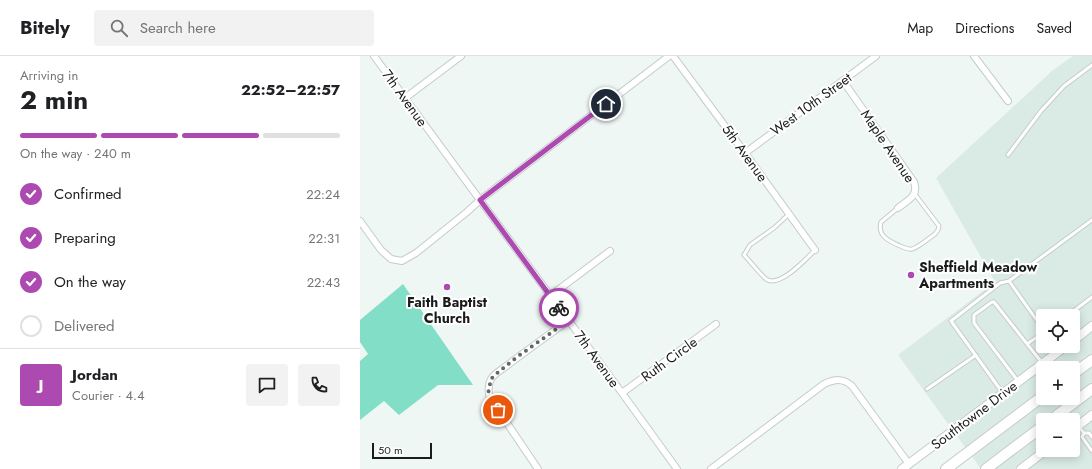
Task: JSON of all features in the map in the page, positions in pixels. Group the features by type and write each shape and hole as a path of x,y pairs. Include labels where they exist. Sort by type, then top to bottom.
{"main road":[{"path":"1080,369 1092,360"},
{"path":"1060,413 1092,389"},
{"path":"946,469 1036,401"},
{"path":"986,469 1036,431"}],"street":[{"name":"7th Avenue","path":"374,56 569,320 676,469"},
{"path":"405,98 461,56"},
{"path":"360,221 381,250 391,259 402,261 416,253 480,200 669,56"},
{"name":"5th Avenue","path":"673,56 745,152 815,250"},
{"name":"West 10th Street","path":"745,152 876,56"},
{"path":"974,56 1008,102"},
{"name":"Maple Avenue","path":"843,81 911,176 916,186 911,198 898,208"},
{"path":"550,296 610,251"},
{"path":"538,469 490,398 488,394 491,379 517,357 569,320"},
{"name":"Ruth Circle","path":"622,393 716,324"},
{"path":"1080,335 1092,326"},
{"name":"Southtowne Drive","path":"1046,361 1055,353"},
{"name":"Southtowne Drive","path":"906,466 1036,369"},
{"path":"711,469 824,384 841,380 847,381 852,386 906,466"},
{"path":"1080,424 1092,415"},
{"path":"1021,469 1037,457"}],"lane":[{"path":"1008,155 1041,111 1064,86 1092,65"},
{"path":"898,208 881,222 880,230 886,239 906,249 912,249 935,234 939,226 914,193"},
{"path":"789,214 774,228 750,245 744,255 766,279 773,281 785,276 801,264 815,250"},
{"path":"1003,393 951,321 1000,283 1009,281 1092,220"},
{"path":"1009,281 1036,319"},
{"path":"1076,309 1092,298"},
{"path":"1018,382 974,323 974,315 994,302 1041,361"},
{"path":"1028,344 1036,338"},
{"path":"927,389 976,355"},
{"path":"1080,430 1089,433 1092,437"},
{"path":"1084,432 1082,437 1092,451"}],"shaded area":[{"path":"1073,56 1092,56 1092,469 981,469 898,355 995,282 936,178 1053,70"}],"green space":[{"path":"403,284 473,385 438,385 399,415 384,401 360,420 360,361 368,354 360,342 360,320"}],"way so far":[{"path":"498,410 488,394 491,379 517,357 569,320 559,308"}],"place":[{"name":"Sheffield Meadow Apartments","path":"911,275"},
{"name":"Faith Baptist Church","path":"447,287"}],"route":[{"path":"559,308 480,200 606,104"}]}
